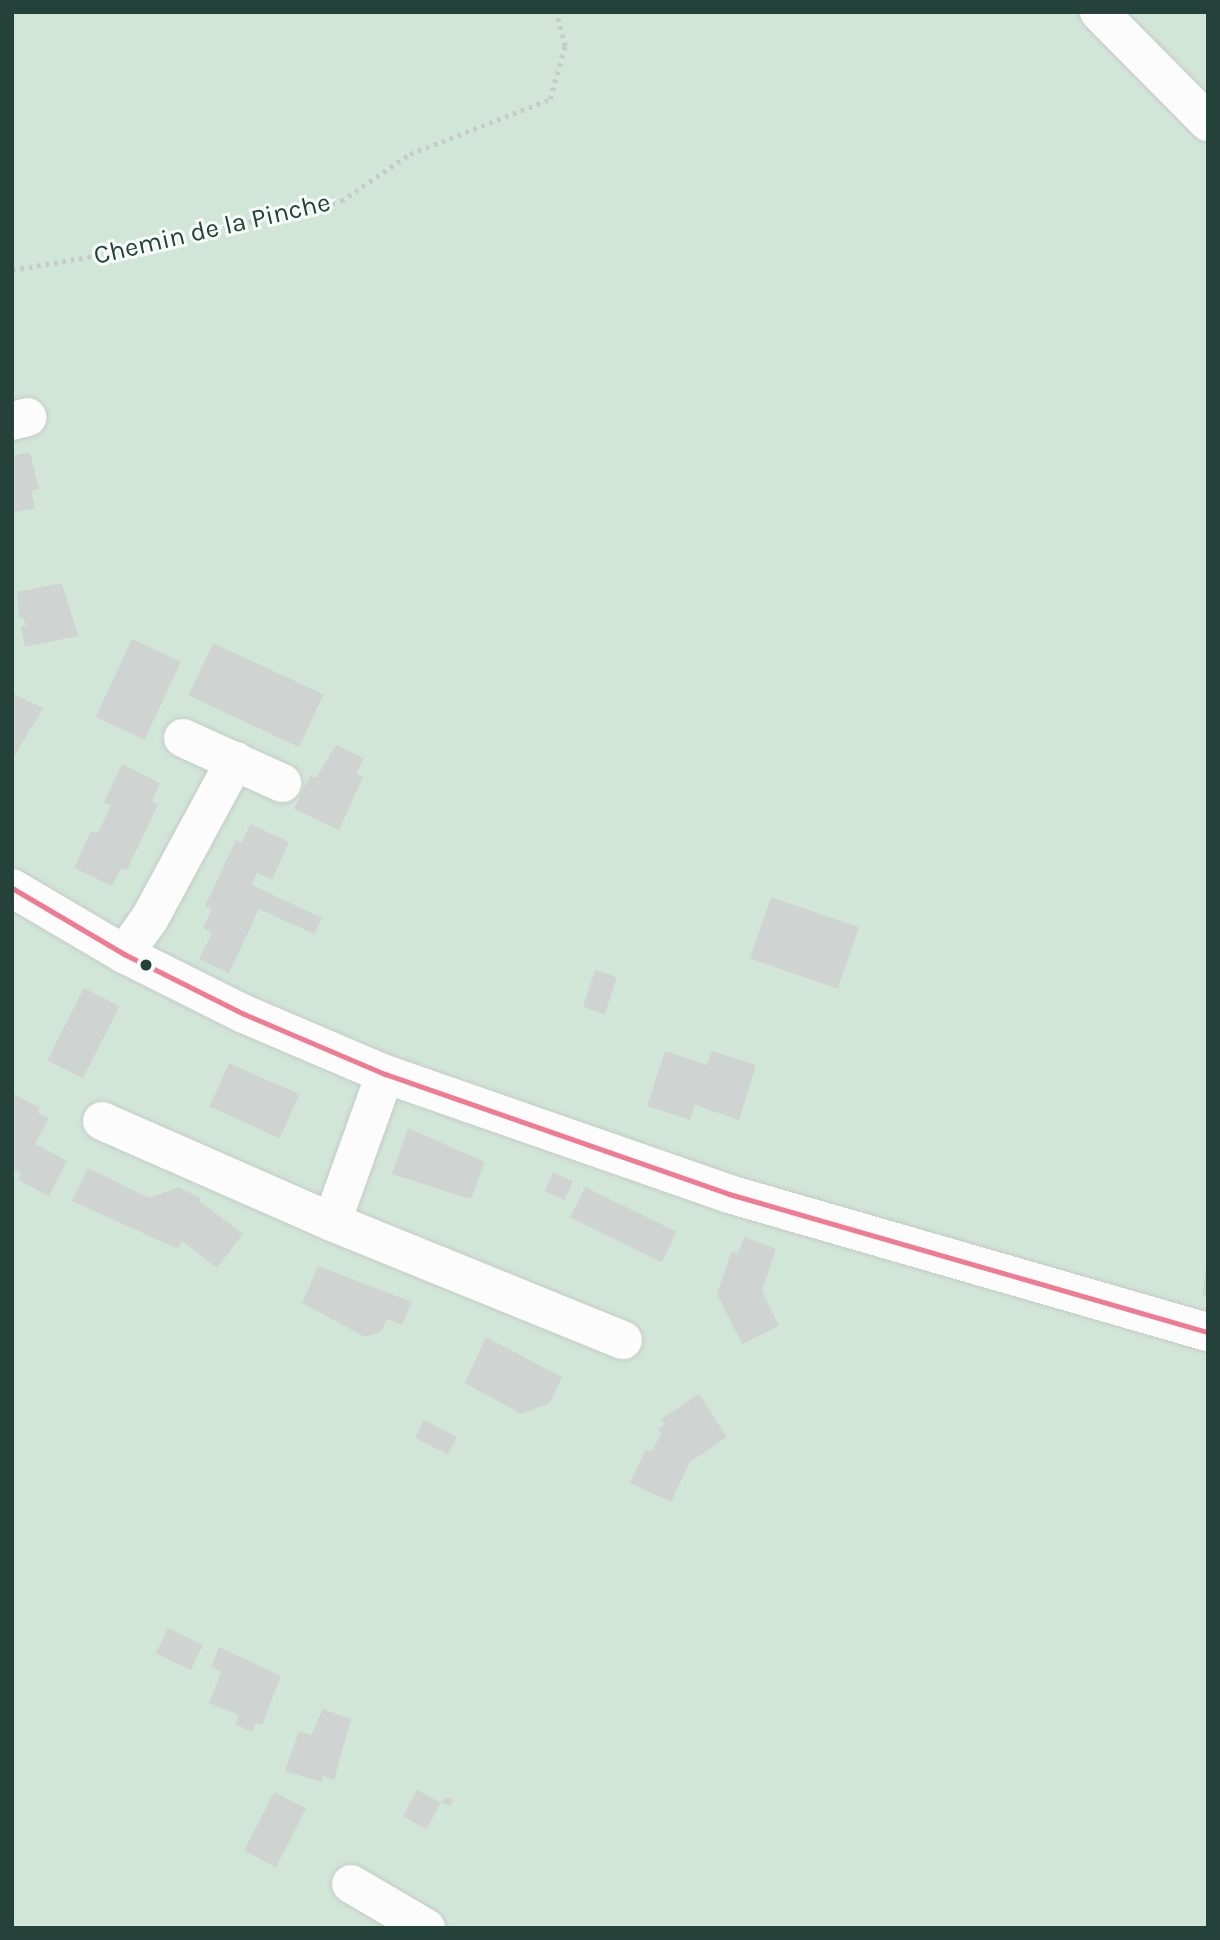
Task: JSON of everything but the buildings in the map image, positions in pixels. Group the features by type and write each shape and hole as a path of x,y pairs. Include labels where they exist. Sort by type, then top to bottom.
{"street":[{"path":"1099,12 1208,122"},
{"path":"183,738 282,783"},
{"path":"124,954 150,918 234,761"},
{"path":"12,888 124,954 244,1014 385,1074 729,1194 1208,1332"},
{"path":"332,1222 385,1074"},
{"path":"102,1121 332,1222 623,1340"},
{"path":"351,1884 426,1928"}],"path":[{"name":"Chemin de la Pinche","path":"12,270 341,201 410,154 550,99 565,46 556,12"}],"green space":[{"path":"12,12 1208,12 1208,1928 12,1928"}],"transit line":[{"path":"12,888 124,954 244,1014 385,1074 729,1194 1208,1332"}]}
